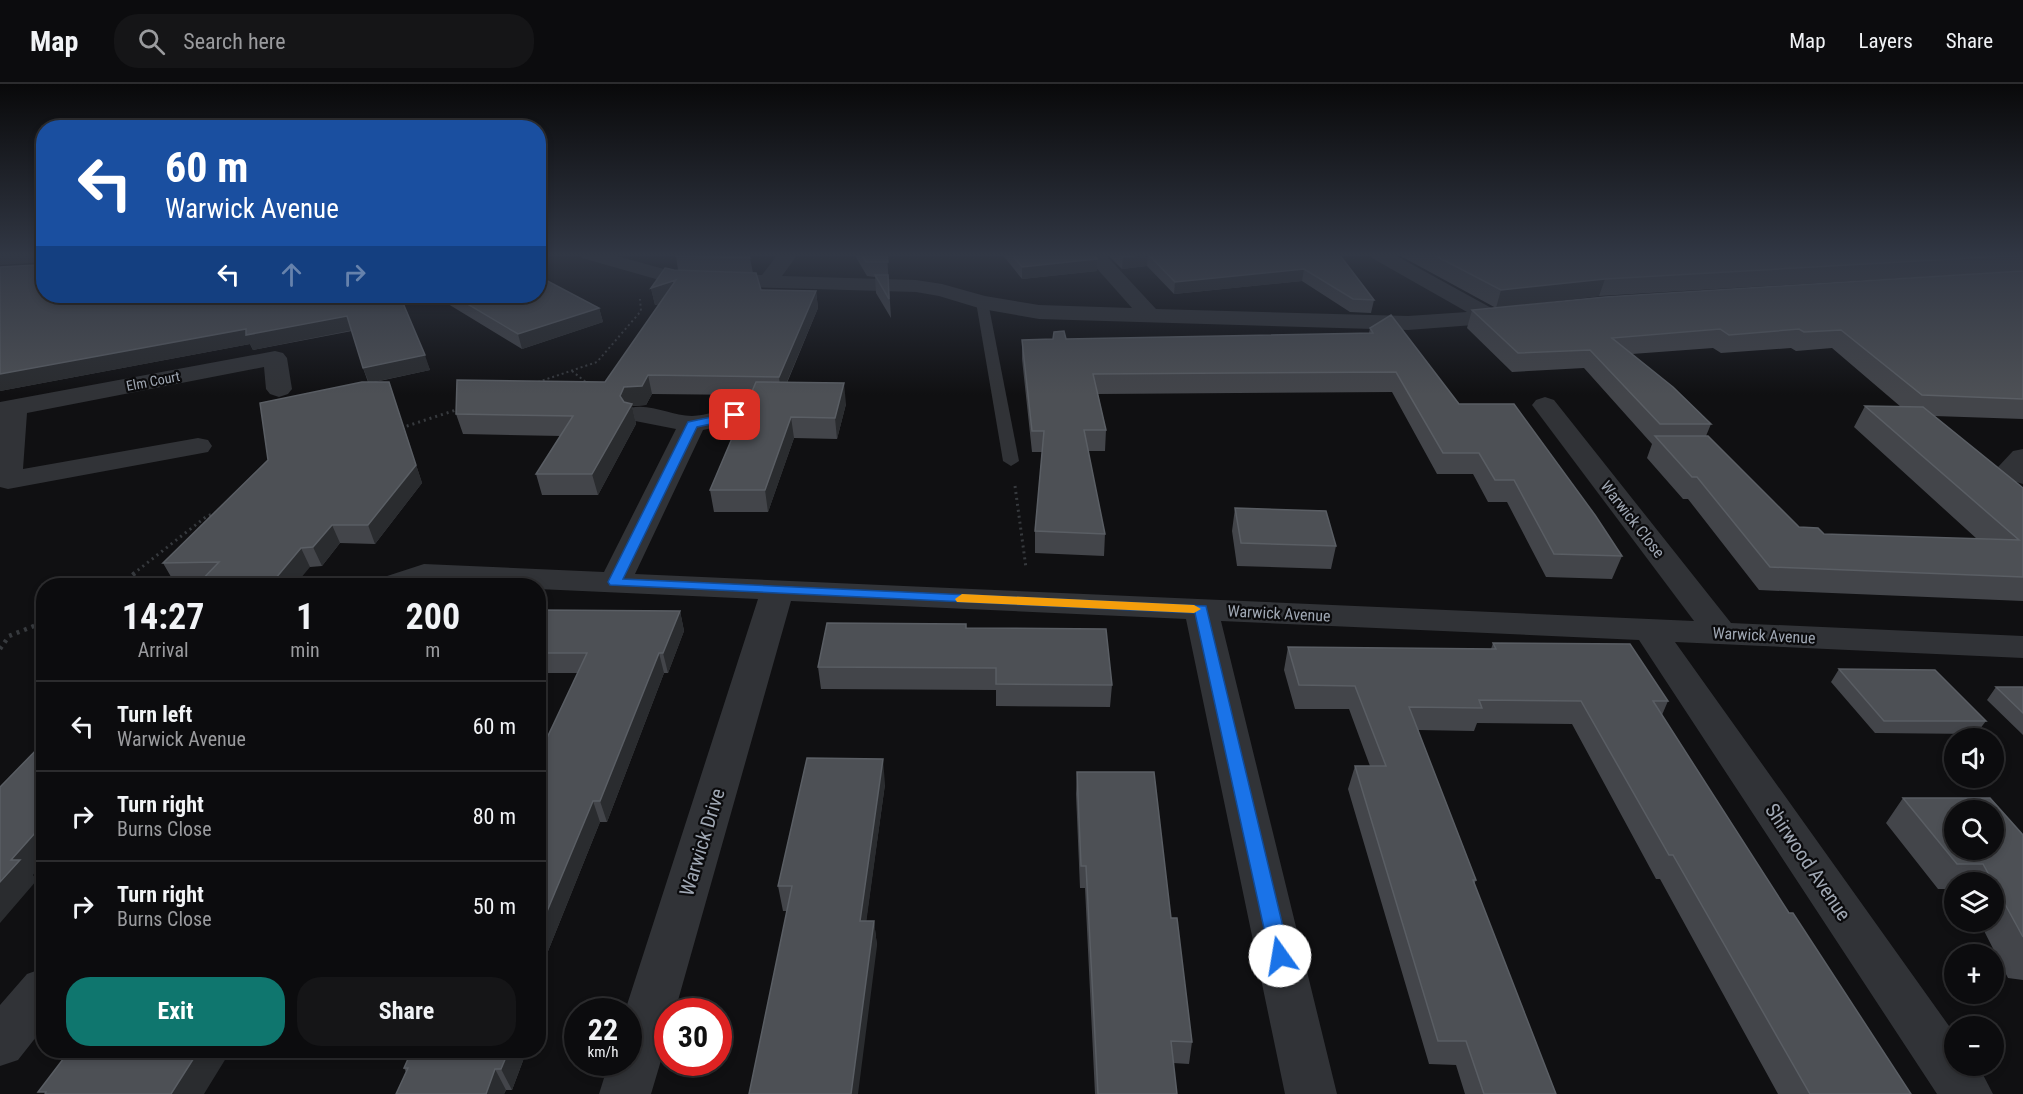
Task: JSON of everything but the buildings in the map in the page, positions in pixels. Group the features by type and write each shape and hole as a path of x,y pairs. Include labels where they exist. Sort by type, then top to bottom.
{"street":[{"path":"979,301 1039,312 1408,323 1535,312"},
{"path":"1137,301 1149,314"},
{"path":"1463,301 1491,317"},
{"name":"Elm Court","path":"7,408 275,358 279,389"},
{"name":"Warwick Close","path":"1545,405 1721,633"},
{"path":"7,408 8,480 159,447 198,446"},
{"path":"639,414 692,424 735,415"},
{"path":"615,582 692,424"},
{"path":"2023,456 2012,466 2023,475"},
{"name":"Warwick Avenue","path":"413,578 424,574 520,578"},
{"name":"Warwick Avenue","path":"546,579 2023,647"},
{"name":"Warwick Drive","path":"626,1094 778,590"},
{"path":"1201,609 1311,1094"},
{"name":"Shirwood Avenue","path":"1649,630 1967,1094"},
{"path":"0,1043 36,998"}],"lane":[{"path":"982,302 1011,461"}],"path":[{"path":"537,382 597,362 641,311 640,301"},
{"path":"571,371 606,397 639,414"},
{"path":"391,432 470,405"},
{"path":"1011,461 1030,602"},
{"path":"129,578 207,516 218,512"},
{"path":"0,649 9,636 36,625"}],"slow traffic":[{"path":"962,599 1194,609"}],"route":[{"path":"735,415 692,424 615,582 1201,609 1280,956"}]}
